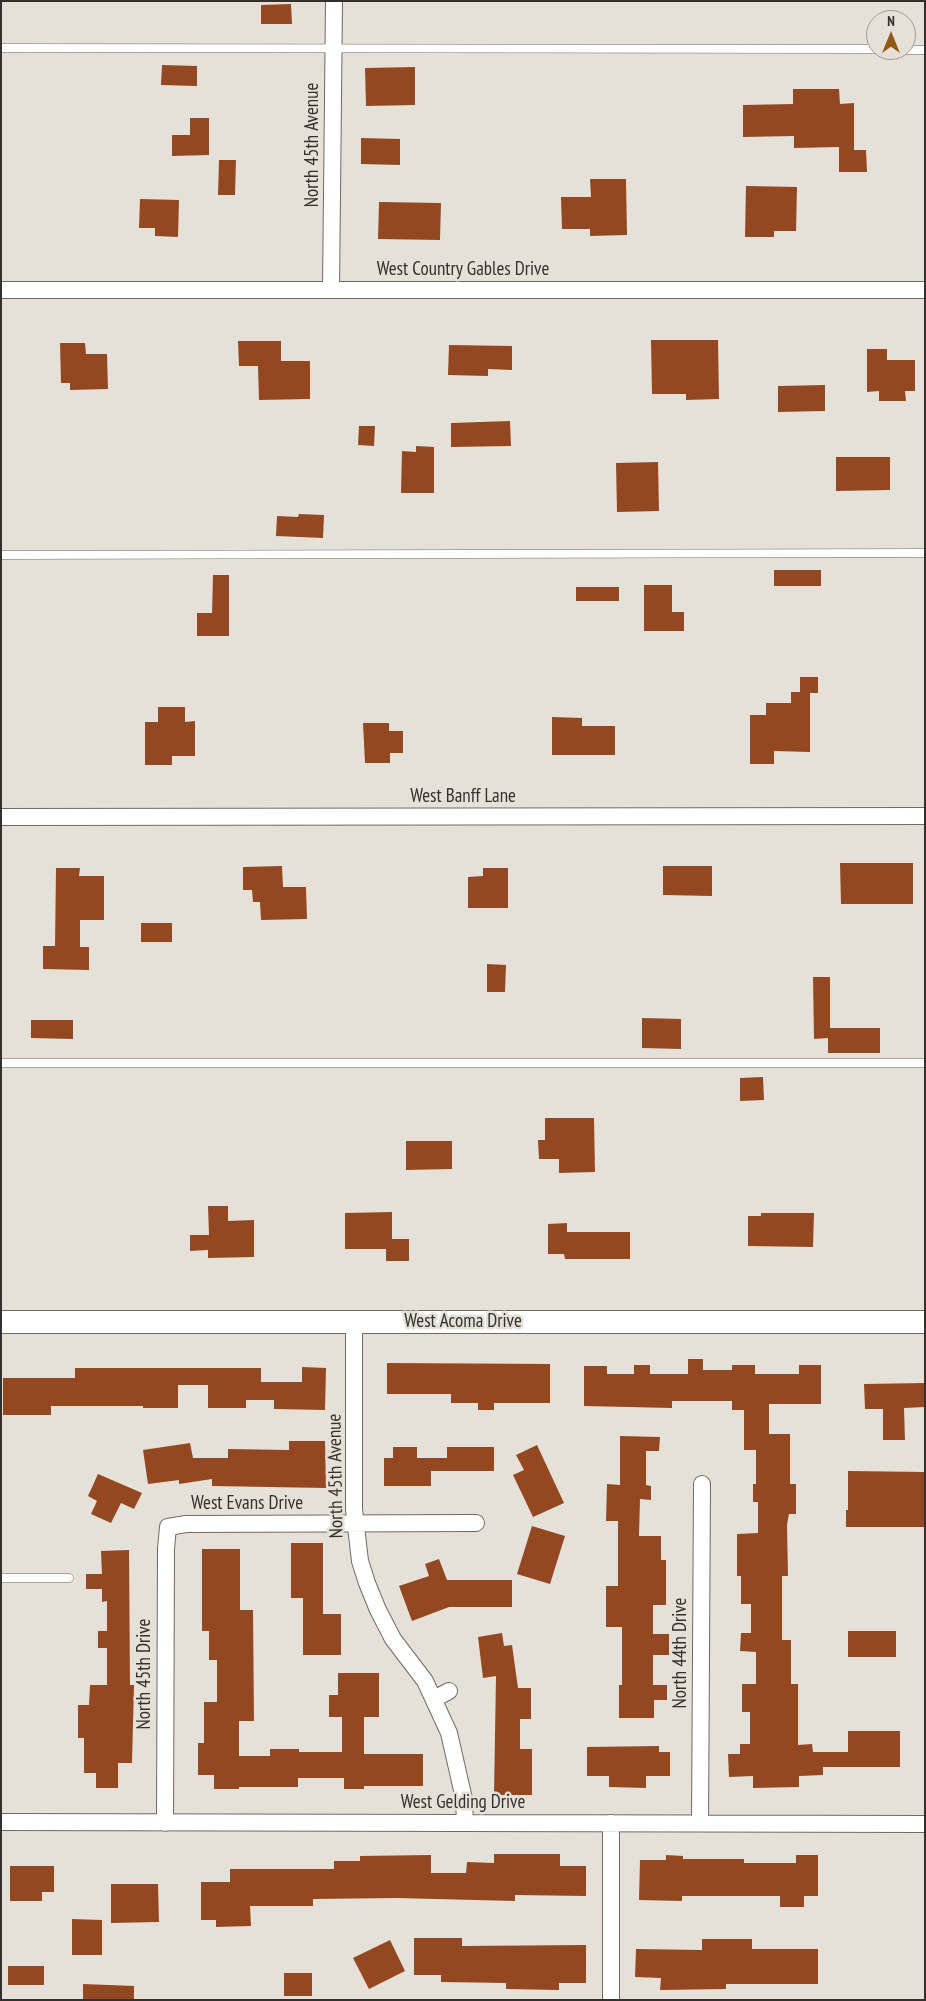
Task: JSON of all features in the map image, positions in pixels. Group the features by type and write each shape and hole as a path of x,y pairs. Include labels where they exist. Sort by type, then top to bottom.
{"street":[{"name":"North 45th Avenue","path":"331,290 334,1"},
{"name":"West Country Gables Drive","path":"1,290 925,290"},
{"name":"West Banff Lane","path":"1,817 925,816"},
{"name":"West Acoma Drive","path":"1,1322 925,1322"},
{"name":"North 45th Avenue","path":"354,1322 354,1524 360,1561 378,1610 394,1639 425,1681 449,1733 464,1799 465,1823"},
{"name":"North 44th Drive","path":"700,1823 702,1484"},
{"name":"West Evans Drive","path":"168,1527 186,1524 476,1523"},
{"name":"North 45th Drive","path":"164,1823 166,1559 168,1527"},
{"path":"434,1699 449,1691"},
{"name":"West Gelding Drive","path":"1,1822 925,1824"},
{"path":"611,1823 611,2000"}],"lane":[{"path":"1,48 866,50"},
{"path":"1,555 925,553"},
{"path":"1,1063 925,1063"},
{"path":"1,1578 69,1578"}],"building":[{"path":"291,4 292,24 261,24 261,5"},
{"path":"162,65 197,66 197,86 161,85"},
{"path":"415,67 415,105 366,106 365,68"},
{"path":"793,89 839,89 840,104 854,103 854,150 866,150 867,172 839,172 839,147 794,148 794,136 743,137 743,105 793,104"},
{"path":"190,118 209,118 209,155 172,156 172,135 190,135"},
{"path":"361,138 400,139 400,165 361,164"},
{"path":"219,160 236,160 235,195 218,195"},
{"path":"590,179 626,179 627,235 590,236 590,229 562,229 561,197 591,197"},
{"path":"746,186 797,187 796,231 774,231 774,237 745,237"},
{"path":"140,199 179,200 178,237 155,236 155,228 139,228"},
{"path":"379,202 441,203 440,240 378,239"},
{"path":"651,340 718,340 719,399 686,400 686,394 652,394"},
{"path":"238,341 281,341 281,361 310,361 310,399 259,400 258,366 239,366"},
{"path":"60,343 85,343 86,354 107,354 108,389 70,390 70,383 61,383"},
{"path":"449,345 512,346 512,370 488,369 488,376 448,375"},
{"path":"867,349 887,349 887,360 915,360 915,391 905,391 906,401 879,401 879,391 867,392"},
{"path":"825,385 825,411 778,412 778,386"},
{"path":"510,421 511,446 451,447 451,423"},
{"path":"359,426 375,426 374,446 358,445"},
{"path":"416,446 434,447 434,493 401,493 402,451 416,452"},
{"path":"836,457 890,457 890,490 836,491"},
{"path":"658,462 659,511 617,512 616,463"},
{"path":"299,514 324,515 323,538 276,536 277,516 298,517"},
{"path":"774,570 821,570 821,586 774,586"},
{"path":"213,575 229,575 229,636 197,636 197,613 212,613"},
{"path":"644,585 672,585 672,612 684,612 684,631 644,631"},
{"path":"576,587 619,587 619,601 576,601"},
{"path":"800,677 818,677 818,693 810,693 810,752 774,751 774,764 750,764 750,715 766,715 766,703 791,703 791,692 800,692"},
{"path":"158,707 185,707 185,722 195,721 195,756 172,756 172,765 145,765 145,722 158,722"},
{"path":"552,717 582,718 582,726 615,726 615,755 552,755"},
{"path":"363,723 389,723 389,731 403,731 403,753 390,753 390,763 365,763"},
{"path":"840,863 913,863 913,904 841,904"},
{"path":"282,866 283,887 306,887 307,919 261,920 260,902 253,902 252,890 243,890 243,867"},
{"path":"663,866 712,866 712,896 663,895"},
{"path":"56,868 80,868 79,876 104,876 104,920 80,920 80,947 89,947 89,970 43,969 43,946 55,946"},
{"path":"483,868 508,868 508,908 468,908 468,877 483,876"},
{"path":"141,923 172,923 172,942 141,942"},
{"path":"487,964 506,965 505,992 487,992"},
{"path":"813,977 830,977 830,1028 880,1028 880,1053 828,1053 828,1038 814,1039"},
{"path":"642,1018 681,1019 681,1049 642,1048"},
{"path":"31,1020 73,1020 73,1039 31,1038"},
{"path":"763,1077 764,1100 740,1101 740,1078"},
{"path":"545,1118 594,1118 595,1172 559,1173 559,1159 539,1159 538,1140 545,1140"},
{"path":"406,1141 452,1141 452,1169 406,1170"},
{"path":"208,1206 228,1206 228,1221 254,1220 254,1257 208,1258 208,1250 190,1251 190,1235 209,1235"},
{"path":"392,1212 392,1239 409,1239 409,1261 386,1261 386,1249 345,1249 345,1213"},
{"path":"761,1213 814,1213 813,1247 748,1246 748,1216 761,1216"},
{"path":"567,1223 567,1232 630,1232 630,1259 565,1259 564,1254 548,1254 548,1224"},
{"path":"688,1359 703,1359 703,1370 732,1370 732,1365 755,1365 755,1374 799,1374 799,1365 821,1365 821,1404 769,1404 769,1434 790,1434 790,1484 796,1484 796,1514 789,1514 787,1525 788,1576 782,1576 782,1640 791,1640 791,1684 798,1684 798,1745 812,1744 813,1752 848,1752 848,1731 900,1731 900,1767 823,1767 823,1775 799,1776 799,1787 753,1788 753,1776 729,1777 728,1754 740,1754 740,1744 750,1744 750,1712 742,1712 742,1684 756,1684 756,1652 740,1651 741,1633 751,1633 751,1604 741,1604 741,1576 737,1576 737,1534 758,1533 758,1502 753,1502 753,1484 756,1484 756,1450 744,1450 744,1410 732,1410 732,1401 672,1401 672,1408 584,1406 584,1366 607,1366 607,1374 634,1374 634,1365 650,1365 650,1374 688,1374"},
{"path":"387,1363 550,1364 550,1403 494,1403 494,1410 478,1410 478,1403 451,1403 451,1394 387,1394"},
{"path":"302,1367 326,1368 325,1410 274,1409 274,1400 246,1400 246,1408 208,1408 208,1385 178,1385 178,1408 51,1406 51,1415 3,1415 3,1378 75,1378 75,1368 261,1368 261,1382 302,1382"},
{"path":"925,1383 925,1407 904,1408 905,1440 883,1440 883,1409 865,1409 864,1384"},
{"path":"620,1436 660,1437 659,1451 646,1451 646,1485 651,1486 651,1500 640,1499 639,1536 661,1536 661,1560 666,1560 666,1605 653,1605 653,1634 669,1634 669,1655 653,1655 653,1685 667,1685 667,1700 654,1700 654,1718 619,1718 619,1685 622,1685 622,1627 606,1627 606,1586 618,1586 618,1521 606,1521 607,1484 620,1485"},
{"path":"289,1441 325,1441 326,1488 212,1486 212,1479 179,1484 179,1480 148,1484 143,1450 190,1443 193,1458 228,1458 228,1449 289,1450"},
{"path":"537,1445 564,1503 533,1517 513,1475 524,1470 516,1455"},
{"path":"393,1447 417,1447 417,1458 447,1458 447,1447 494,1447 494,1471 431,1471 431,1486 384,1486 384,1458 393,1458"},
{"path":"848,1471 925,1472 925,1527 846,1527"},
{"path":"98,1474 142,1493 134,1509 121,1503 111,1523 91,1514 97,1501 88,1496"},
{"path":"532,1526 565,1536 550,1584 517,1574"},
{"path":"291,1543 323,1543 323,1614 341,1614 341,1655 303,1655 303,1598 291,1598"},
{"path":"202,1549 240,1549 240,1610 253,1610 254,1721 239,1721 239,1756 270,1756 270,1749 299,1749 299,1752 342,1752 342,1717 329,1717 329,1695 338,1695 338,1673 379,1673 379,1717 364,1717 364,1754 423,1754 423,1786 364,1786 364,1789 344,1789 344,1778 298,1778 298,1787 214,1789 214,1775 198,1775 198,1743 204,1743 204,1702 217,1702 217,1660 209,1660 209,1631 202,1631"},
{"path":"129,1550 130,1685 134,1685 132,1763 118,1763 118,1788 96,1788 96,1773 84,1773 84,1738 78,1738 78,1705 89,1705 90,1685 107,1685 107,1648 98,1648 98,1631 107,1631 107,1601 102,1602 102,1589 86,1589 86,1574 102,1574 101,1551"},
{"path":"439,1559 447,1580 512,1580 512,1607 449,1607 412,1621 399,1586 429,1576 425,1564"},
{"path":"848,1631 896,1631 896,1657 848,1657"},
{"path":"502,1633 504,1646 512,1645 518,1688 531,1688 531,1719 520,1719 520,1749 532,1749 532,1795 494,1795 496,1676 483,1678 478,1637"},
{"path":"659,1746 659,1752 670,1752 670,1776 646,1776 646,1788 609,1787 609,1776 587,1776 587,1747"},
{"path":"494,1854 560,1854 560,1866 586,1866 586,1896 515,1895 515,1901 396,1898 313,1899 313,1906 250,1906 251,1926 216,1927 216,1920 201,1920 201,1882 230,1882 230,1869 334,1869 334,1861 360,1861 360,1856 431,1855 431,1873 466,1873 467,1862 494,1863"},
{"path":"666,1855 683,1856 683,1859 744,1859 744,1863 796,1863 796,1855 818,1855 818,1896 804,1896 804,1907 780,1907 780,1896 682,1896 682,1901 639,1900 640,1860 666,1860"},
{"path":"10,1866 54,1866 54,1892 42,1892 42,1901 10,1901"},
{"path":"111,1884 158,1884 159,1922 111,1923"},
{"path":"72,1919 102,1920 102,1955 72,1955"},
{"path":"414,1938 462,1938 462,1946 586,1945 586,1983 559,1983 559,1990 506,1989 506,1983 441,1982 441,1975 414,1975"},
{"path":"702,1939 752,1939 752,1949 818,1949 818,1984 726,1984 726,1989 660,1990 661,1978 635,1977 636,1949 702,1950"},
{"path":"390,1940 405,1971 369,1989 353,1958"},
{"path":"8,1966 44,1966 44,1985 8,1985"},
{"path":"284,1973 312,1973 312,1996 284,1996"},
{"path":"83,1984 134,1986 134,2000 83,2000"}]}
